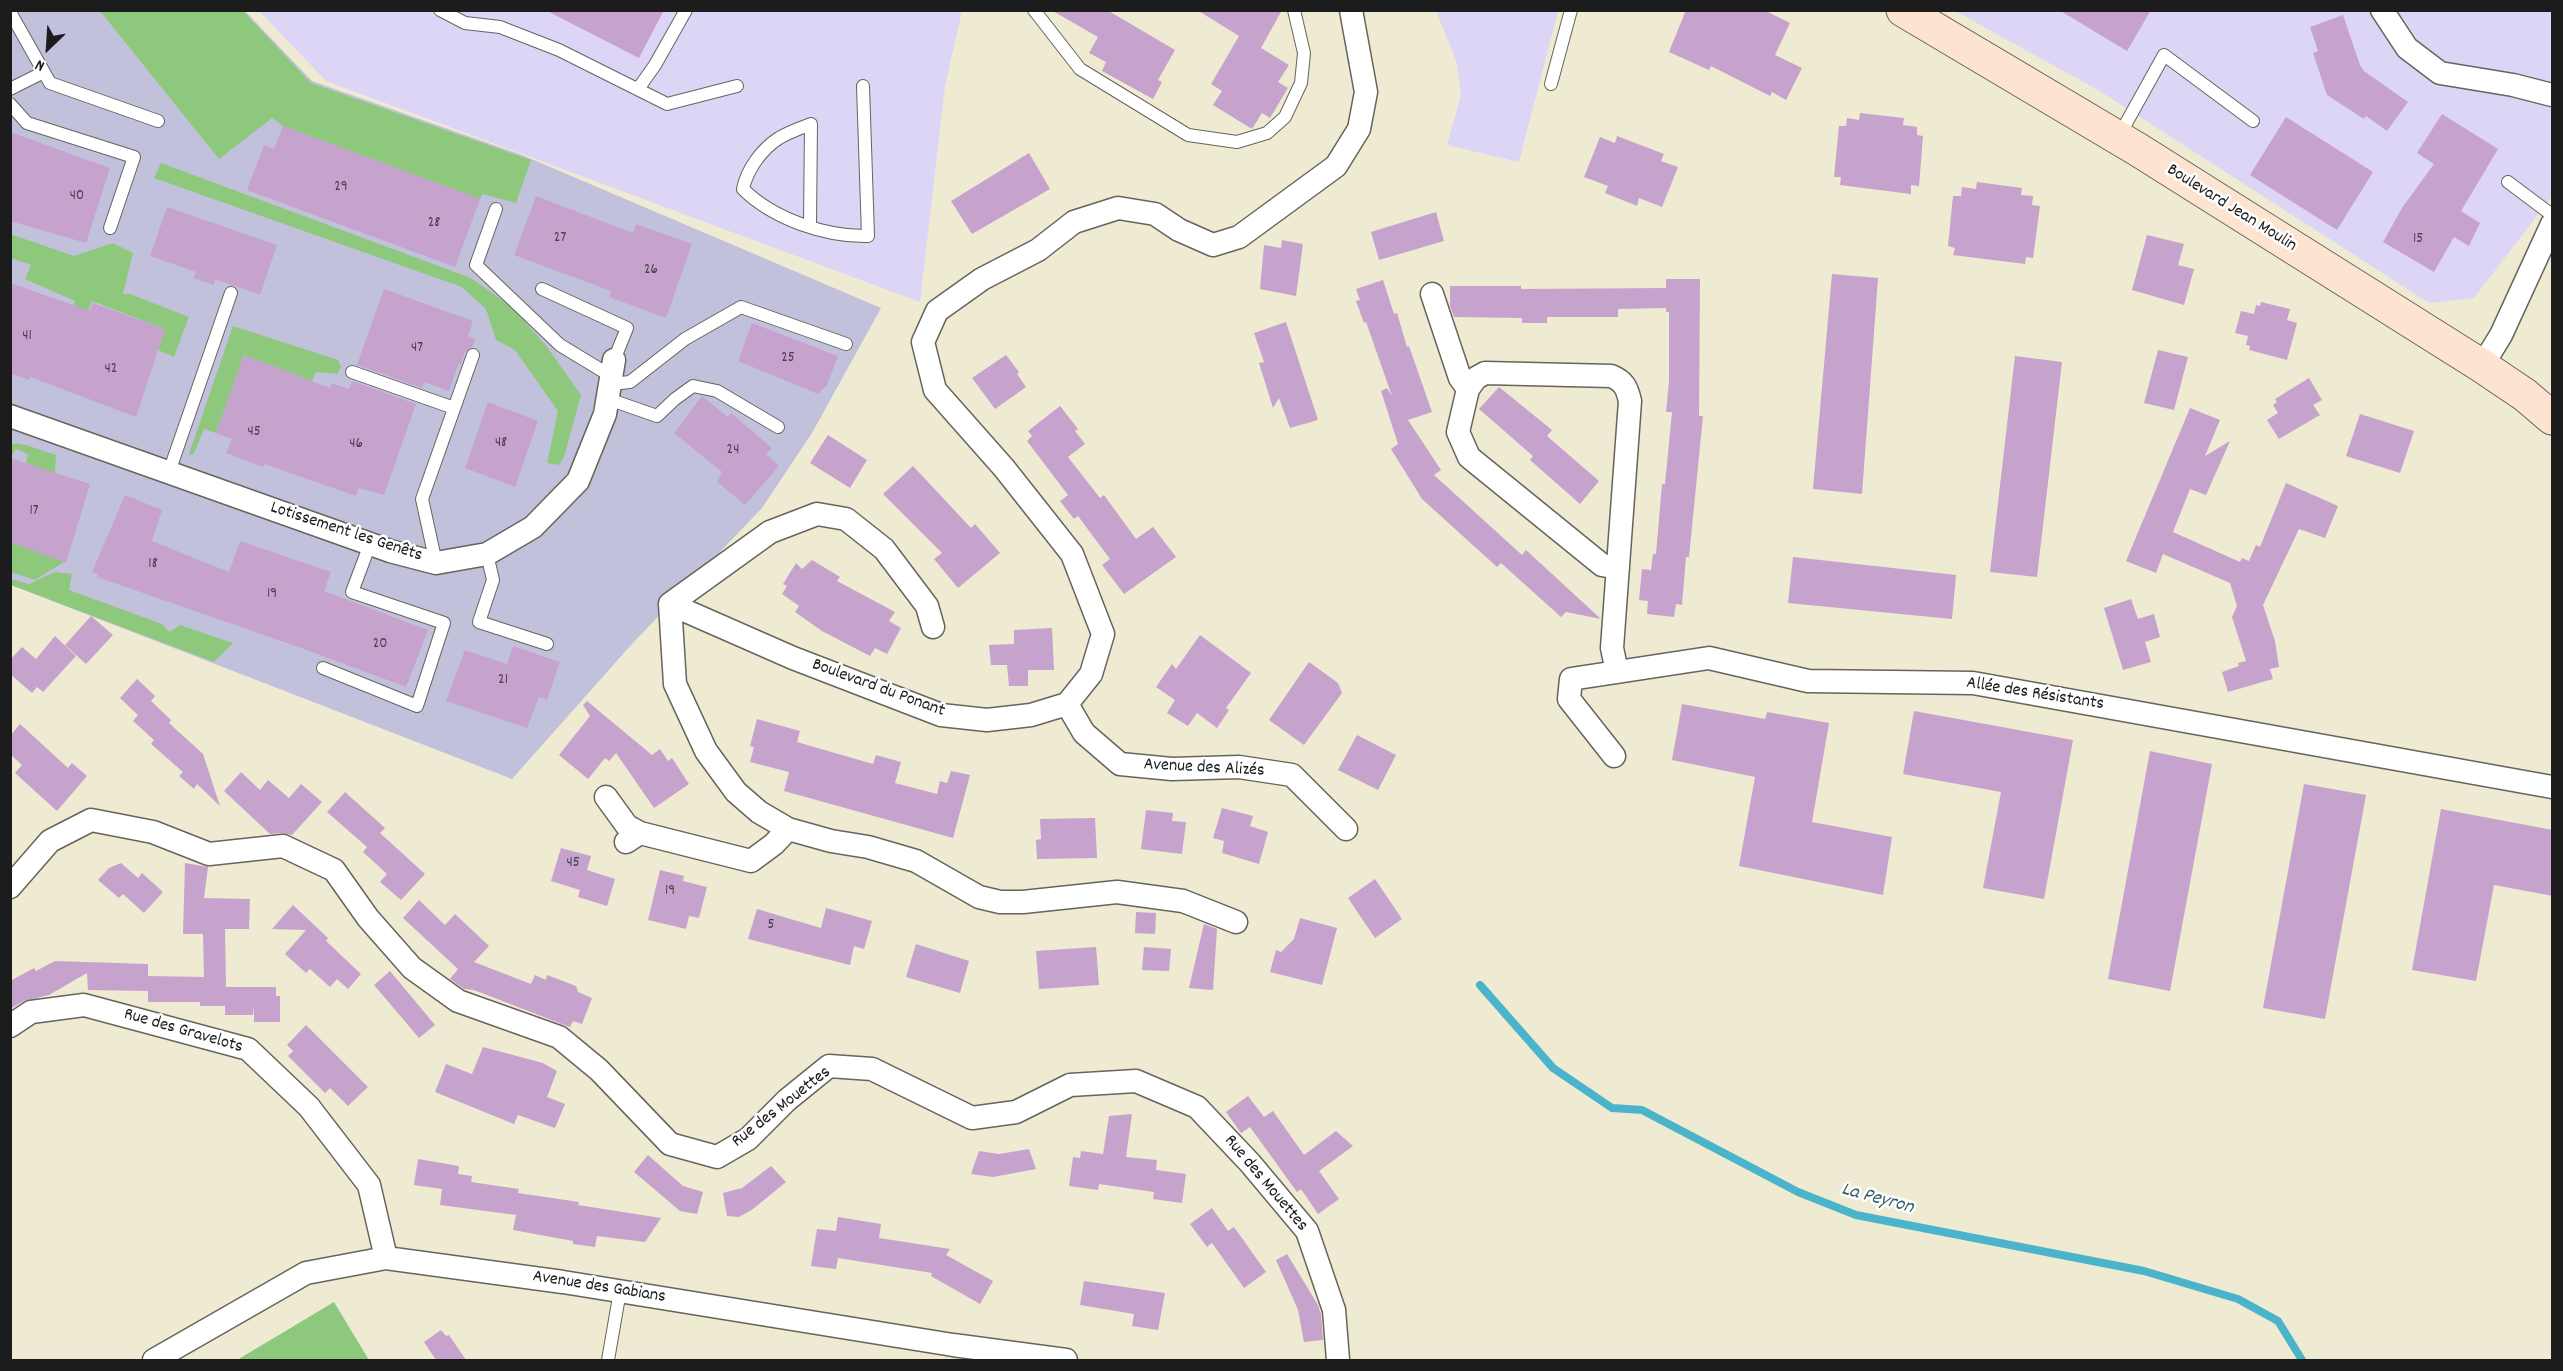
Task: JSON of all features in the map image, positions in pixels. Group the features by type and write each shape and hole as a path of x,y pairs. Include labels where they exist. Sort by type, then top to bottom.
{"street":[{"path":"1067,704 1091,674 1103,634 1072,554 1004,468 935,390 923,342 937,311 982,279 1038,250 1074,222 1118,208 1127,209 1155,214 1179,230 1213,244 1239,237 1336,166 1359,129 1366,92 1351,10"},
{"name":"Boulevard Jean Moulin","path":"1903,10 2118,138 2482,366 2525,395 2553,418"},
{"path":"2382,10 2407,48 2440,73 2513,85 2553,95"},
{"path":"2482,366 2501,335 2553,224"},
{"path":"1432,294 1461,378 1468,389"},
{"path":"1617,672 1612,648 1618,568 1630,401 1622,380 1611,376 1485,373 1476,378 1468,389 1458,432 1469,457 1602,566 1618,568"},
{"name":"Lotissement les Genêts","path":"10,416 370,544 436,563 487,554 533,526 578,481 605,414 611,380"},
{"path":"933,627 927,606 884,549 846,519 817,514 770,532 670,604 675,684 706,751 736,792 759,812 788,829 831,841 868,847 916,861 979,897 1000,902 1023,902 1117,892 1183,901 1236,922"},
{"name":"Boulevard du Ponant","path":"670,604 793,658 941,715 987,720 1031,715 1067,704"},
{"name":"Allée des Résistants","path":"1614,756 1569,699 1571,679 1709,658 1808,681 1973,683 2553,787"},
{"name":"Avenue des Alizés","path":"1067,704 1084,733 1120,764 1172,769 1239,767 1292,775 1346,829"},
{"path":"606,797 633,837 751,861 774,844 788,829"},
{"name":"Rue des Mouettes","path":"10,886 50,841 91,820 153,832 209,854 283,846 334,870 368,918 412,968 458,1001 559,1036 599,1070 670,1144 717,1157 748,1139 787,1100 829,1066 872,1069 972,1118 1016,1112 1070,1085 1136,1081 1197,1107 1250,1163 1307,1231 1334,1310 1338,1360"},
{"name":"Rue des Gravelots","path":"10,1026 31,1012 84,1005 248,1049 309,1107 369,1185 387,1258"},
{"name":"Avenue des Gabians","path":"154,1360 306,1273 387,1258 620,1291 999,1356 1066,1360"}],"lane":[{"path":"440,10 465,23 500,27 559,50 667,104 737,86"},
{"path":"638,88 655,65 686,10"},
{"path":"1034,10 1080,69 1188,135 1238,142 1267,133 1285,117 1301,83 1304,54 1294,10"},
{"path":"1551,84 1571,10"},
{"path":"10,12 50,83 158,121"},
{"path":"2118,138 2164,55 2253,121"},
{"path":"10,89 44,72"},
{"path":"810,225 811,124 779,138 757,160 746,176 743,189 754,200 790,219 810,225 849,236 868,236 863,86"},
{"path":"853,105 865,100"},
{"path":"10,104 27,123 134,157 110,228"},
{"path":"2508,182 2553,214"},
{"path":"496,209 476,265 560,345 611,380 657,416 693,386 717,391 778,427"},
{"path":"542,289 627,328 611,380"},
{"path":"169,472 231,293"},
{"path":"611,380 630,382 685,339 741,307 846,344"},
{"path":"436,563 422,499 473,355"},
{"path":"352,372 454,408"},
{"path":"323,668 417,706 444,623 352,592 370,544"},
{"path":"487,554 493,580 479,622 547,645"},
{"path":"608,1360 620,1291"}],"shaded area":[{"path":"10,11 245,11 312,81 522,155 881,308 812,433 762,508 631,645 512,779 11,585"},
{"path":"259,11 962,11 945,86 920,302 326,81"},
{"path":"1436,11 1558,11 1519,162 1447,145 1461,95 1456,60"},
{"path":"1955,11 2552,11 2552,196 2474,298 2429,303 2098,90"}],"green space":[{"path":"100,11 243,11 311,83 531,160 516,203 482,194 480,199 283,126 272,118 219,159"},
{"path":"161,163 471,278 513,308 547,347 581,395 564,457 559,465 547,463 558,411 515,350 496,340 486,309 462,287 154,178"},
{"path":"10,234 74,256 113,243 133,253 123,294 130,294 189,317 174,357 158,350 165,329 92,301 69,364 53,358 75,301 25,279 31,265 11,258"},
{"path":"233,326 338,360 341,367 337,374 316,372 312,381 244,355 216,433 204,429 193,455 189,454"},
{"path":"10,443 26,445 56,455 55,474 26,463 28,454 16,449 11,457"},
{"path":"11,542 64,562 35,580 11,572"},
{"path":"55,572 72,574 69,590 162,624 170,632 180,625 233,643 214,662 11,585 11,579 29,584"},
{"path":"334,1302 369,1360 237,1360"}],"building":[{"path":"545,10 664,10 639,58"},
{"path":"1051,10 1107,10 1175,50 1158,80 1162,82 1153,99 1102,71 1106,62 1089,53 1098,37"},
{"path":"1197,10 1282,10 1261,48 1289,65 1278,82 1288,88 1270,118 1262,113 1252,129 1213,105 1222,91 1211,84 1239,36"},
{"path":"1686,10 1764,10 1790,23 1775,55 1802,68 1786,100 1772,92 1770,96 1711,66 1709,70 1669,52"},
{"path":"2059,10 2151,10 2127,51"},
{"path":"2343,15 2364,71 2408,102 2387,131 2366,116 2364,119 2327,95 2313,53 2318,51 2310,27"},
{"path":"1860,113 1904,118 1903,125 1917,127 1917,135 1923,136 1919,186 1911,185 1911,194 1840,185 1841,177 1834,177 1839,126 1846,126 1847,118 1859,120"},
{"path":"2442,114 2498,149 2461,211 2480,223 2469,246 2454,237 2434,272 2383,242 2402,208 2434,164 2417,153"},
{"path":"2286,117 2373,172 2337,230 2250,175"},
{"path":"283,126 480,199 455,267 247,190 264,145 274,149"},
{"path":"10,132 110,168 86,243 10,221"},
{"path":"1617,136 1664,154 1661,161 1678,167 1662,207 1639,198 1637,206 1605,193 1608,186 1584,177 1600,137 1615,143"},
{"path":"1029,153 1050,189 972,234 951,201"},
{"path":"1977,182 2022,188 2021,195 2033,196 2032,205 2040,206 2033,258 2026,257 2025,264 1953,255 1955,248 1948,246 1953,196 1961,196 1962,187 1976,189"},
{"path":"536,196 633,233 636,224 692,244 666,318 609,297 611,291 514,255"},
{"path":"167,207 277,245 260,295 215,279 214,285 193,278 196,272 150,256"},
{"path":"1436,212 1444,241 1379,260 1371,232"},
{"path":"2147,235 2184,244 2178,265 2194,269 2184,305 2132,290"},
{"path":"1282,240 1303,244 1296,296 1260,289 1264,245 1281,248"},
{"path":"1832,274 1878,278 1862,494 1813,489"},
{"path":"1666,279 1700,279 1699,416 1703,416 1689,557 1686,557 1682,605 1676,604 1674,617 1647,614 1648,601 1639,600 1642,569 1651,570 1653,554 1656,554 1662,484 1665,484 1672,412 1666,412 1669,381 1669,312 1666,312 1666,308 1618,309 1618,317 1547,317 1547,323 1522,323 1522,318 1454,317 1450,306 1450,286 1521,286 1521,289 1666,288"},
{"path":"1383,280 1432,412 1408,420 1441,470 1434,475 1522,555 1526,550 1601,619 1566,612 1561,617 1501,563 1497,567 1422,499 1391,449 1398,444 1381,391 1387,388 1392,396 1366,322 1364,323 1356,301 1360,300 1356,289"},
{"path":"10,283 90,311 93,303 165,329 136,417 30,377 29,380 10,373"},
{"path":"384,289 473,321 468,336 475,339 472,347 465,352 461,364 459,363 449,391 424,382 422,388 357,365"},
{"path":"2261,302 2290,309 2287,320 2297,323 2287,360 2249,350 2250,346 2246,345 2248,336 2235,333 2241,311 2254,314 2256,305 2260,306"},
{"path":"1286,322 1318,420 1290,428 1279,398 1273,408 1259,363 1264,362 1254,333"},
{"path":"752,323 838,356 827,385 818,394 738,361"},
{"path":"2158,350 2188,357 2174,410 2144,403"},
{"path":"244,355 330,388 331,383 349,389 352,381 416,404 384,495 359,488 356,496 226,453 232,439 216,433"},
{"path":"1006,355 1019,372 1017,374 1026,387 995,409 972,378"},
{"path":"2015,356 2062,362 2037,577 1990,572"},
{"path":"2309,378 2322,400 2313,405 2320,415 2279,439 2267,420 2278,413 2273,405 2277,402 2275,399"},
{"path":"1499,387 1552,430 1547,436 1599,481 1580,504 1530,460 1533,456 1479,409"},
{"path":"702,396 728,417 731,413 772,448 766,454 779,466 745,505 717,482 722,472 674,433"},
{"path":"488,402 538,421 515,487 465,468"},
{"path":"1060,406 1078,429 1075,431 1085,444 1068,457 1100,498 1104,495 1136,539 1153,527 1176,557 1124,594 1102,565 1110,559 1078,516 1074,519 1060,501 1068,495 1027,441 1032,436 1028,431"},
{"path":"2190,408 2220,420 2205,456 2230,441 2206,495 2190,489 2173,532 2240,562 2242,558 2249,561 2256,545 2260,547 2286,483 2338,506 2325,538 2299,529 2263,605 2275,641 2279,667 2270,669 2273,679 2228,692 2222,672 2246,661 2232,617 2237,606 2230,583 2163,554 2156,573 2126,561"},
{"path":"2360,414 2414,431 2400,473 2346,456"},
{"path":"828,435 867,460 850,488 810,463"},
{"path":"10,458 90,484 66,563 10,542"},
{"path":"913,466 971,528 975,524 1000,553 958,588 934,559 942,553 883,494"},
{"path":"125,495 162,510 152,541 229,572 240,541 331,572 324,591 428,630 406,687 97,577 98,575 92,572"},
{"path":"1793,557 1956,575 1952,619 1788,603"},
{"path":"812,560 840,577 837,581 895,612 889,621 901,628 887,654 875,648 870,656 822,631 795,612 799,606 782,594 787,586 783,584 796,563 802,569"},
{"path":"2131,599 2138,619 2154,614 2160,637 2145,642 2151,662 2123,670 2104,608"},
{"path":"91,616 113,635 86,664 65,645"},
{"path":"1052,628 1054,670 1028,670 1028,686 1009,686 1007,665 991,665 989,645 1014,644 1014,630"},
{"path":"1200,635 1251,673 1226,708 1229,710 1217,728 1197,713 1188,726 1167,713 1175,700 1156,687 1172,664 1176,669"},
{"path":"55,636 76,656 43,692 37,687 32,693 10,674 10,660 22,647 36,659"},
{"path":"513,646 560,662 547,700 539,697 527,728 446,701 465,650 507,664"},
{"path":"1309,662 1338,683 1342,693 1304,745 1269,720"},
{"path":"137,679 155,696 151,701 171,720 169,723 203,754 220,806 197,784 194,789 179,776 183,772 151,744 154,740 133,721 138,715 120,698"},
{"path":"587,701 652,755 660,749 668,761 672,758 689,784 654,808 616,753 609,761 605,758 588,779 559,755 590,716 583,705"},
{"path":"1682,704 1765,719 1767,712 1829,723 1812,822 1892,837 1883,895 1739,866 1755,777 1672,760"},
{"path":"1914,711 2073,740 2044,899 1983,888 2001,792 1903,774"},
{"path":"757,719 800,731 797,742 873,764 876,755 901,762 895,783 937,794 940,781 947,783 951,771 970,775 953,838 784,791 789,772 750,762 754,747 750,746"},
{"path":"20,724 68,768 72,763 87,776 57,811 15,773 22,765 10,754 10,736"},
{"path":"1357,735 1396,755 1378,790 1338,770"},
{"path":"2150,751 2212,764 2170,991 2108,979"},
{"path":"241,772 260,790 268,780 289,798 301,784 322,802 292,835 270,834 224,791"},
{"path":"2304,784 2366,795 2325,1019 2263,1008"},
{"path":"345,792 385,828 380,833 425,874 401,900 380,882 387,874 363,852 367,847 327,812"},
{"path":"1222,808 1253,816 1250,826 1268,832 1259,864 1222,853 1224,841 1213,838"},
{"path":"2441,809 2553,830 2553,896 2494,885 2476,981 2412,970"},
{"path":"1146,810 1173,813 1172,821 1186,822 1182,854 1141,849"},
{"path":"1095,818 1097,858 1037,859 1036,840 1041,839 1040,819"},
{"path":"561,848 591,856 587,870 615,879 607,906 578,897 580,890 551,881"},
{"path":"121,863 138,878 142,873 163,892 144,913 123,894 119,898 98,880 109,868"},
{"path":"185,863 208,867 204,898 250,899 249,929 225,929 226,987 276,987 276,996 280,996 280,1022 254,1022 254,1006 253,1015 225,1015 225,1006 200,1006 200,1002 148,1002 148,991 88,990 87,973 49,995 24,1001 10,1009 10,981 34,968 36,971 55,961 148,964 148,976 204,977 203,934 183,934"},
{"path":"660,870 684,876 683,881 707,887 699,918 689,916 686,929 648,920"},
{"path":"1375,879 1402,919 1375,938 1348,898"},
{"path":"419,900 445,925 455,914 489,946 474,962 531,984 535,975 546,980 547,975 576,986 578,992 592,998 582,1024 573,1021 570,1027 567,1026 474,990 464,989 450,979 458,969 403,918"},
{"path":"293,905 361,974 348,989 337,979 330,987 310,969 306,973 285,954 306,930 272,929"},
{"path":"826,908 872,921 864,949 854,946 850,965 748,939 757,909 821,928"},
{"path":"1136,912 1156,913 1155,934 1135,933"},
{"path":"1300,918 1337,928 1322,985 1270,972 1276,950 1281,952 1294,939"},
{"path":"1204,924 1217,929 1213,990 1189,988"},
{"path":"916,944 969,961 960,993 906,977"},
{"path":"1096,947 1099,985 1039,989 1036,951"},
{"path":"1144,947 1171,949 1169,971 1142,970"},
{"path":"390,971 435,1025 419,1038 374,985"},
{"path":"306,1025 368,1087 348,1106 330,1088 325,1093 288,1056 293,1051 287,1045"},
{"path":"483,1047 543,1063 557,1071 547,1097 565,1104 555,1128 518,1115 514,1124 435,1092 446,1064 472,1074"},
{"path":"1248,1096 1264,1117 1273,1111 1304,1155 1336,1131 1353,1146 1319,1171 1339,1199 1318,1214 1301,1189 1297,1192 1250,1127 1241,1133 1226,1112"},
{"path":"1132,1114 1126,1157 1157,1160 1156,1170 1186,1174 1182,1203 1153,1199 1154,1192 1099,1184 1098,1190 1069,1186 1073,1157 1080,1158 1081,1151 1103,1154 1109,1116"},
{"path":"1029,1149 1036,1169 993,1177 971,1174 979,1151 999,1154"},
{"path":"648,1155 683,1186 703,1192 697,1214 680,1211 634,1172"},
{"path":"418,1159 459,1166 458,1174 472,1176 471,1182 519,1189 518,1193 579,1202 578,1205 661,1218 645,1242 597,1236 595,1247 513,1230 516,1215 440,1205 442,1189 414,1185"},
{"path":"771,1166 786,1182 753,1209 739,1217 727,1216 723,1193 742,1188"},
{"path":"1212,1208 1228,1231 1234,1227 1266,1272 1244,1288 1212,1243 1207,1247 1190,1224"},
{"path":"838,1217 881,1224 879,1238 950,1249 946,1255 993,1281 980,1304 931,1276 932,1273 838,1258 836,1269 811,1266 817,1229 836,1231"},
{"path":"1287,1254 1318,1305 1323,1340 1304,1342 1298,1310 1276,1260"},
{"path":"1084,1281 1165,1293 1158,1330 1132,1326 1134,1314 1080,1305"},
{"path":"441,1330 446,1336 449,1335 466,1360 436,1360 424,1342"}],"waterway":[{"name":"La Peyron","path":"1480,985 1553,1068 1612,1108 1642,1110 1798,1192 1856,1215 2144,1271 2238,1299 2278,1321 2302,1360"}]}
